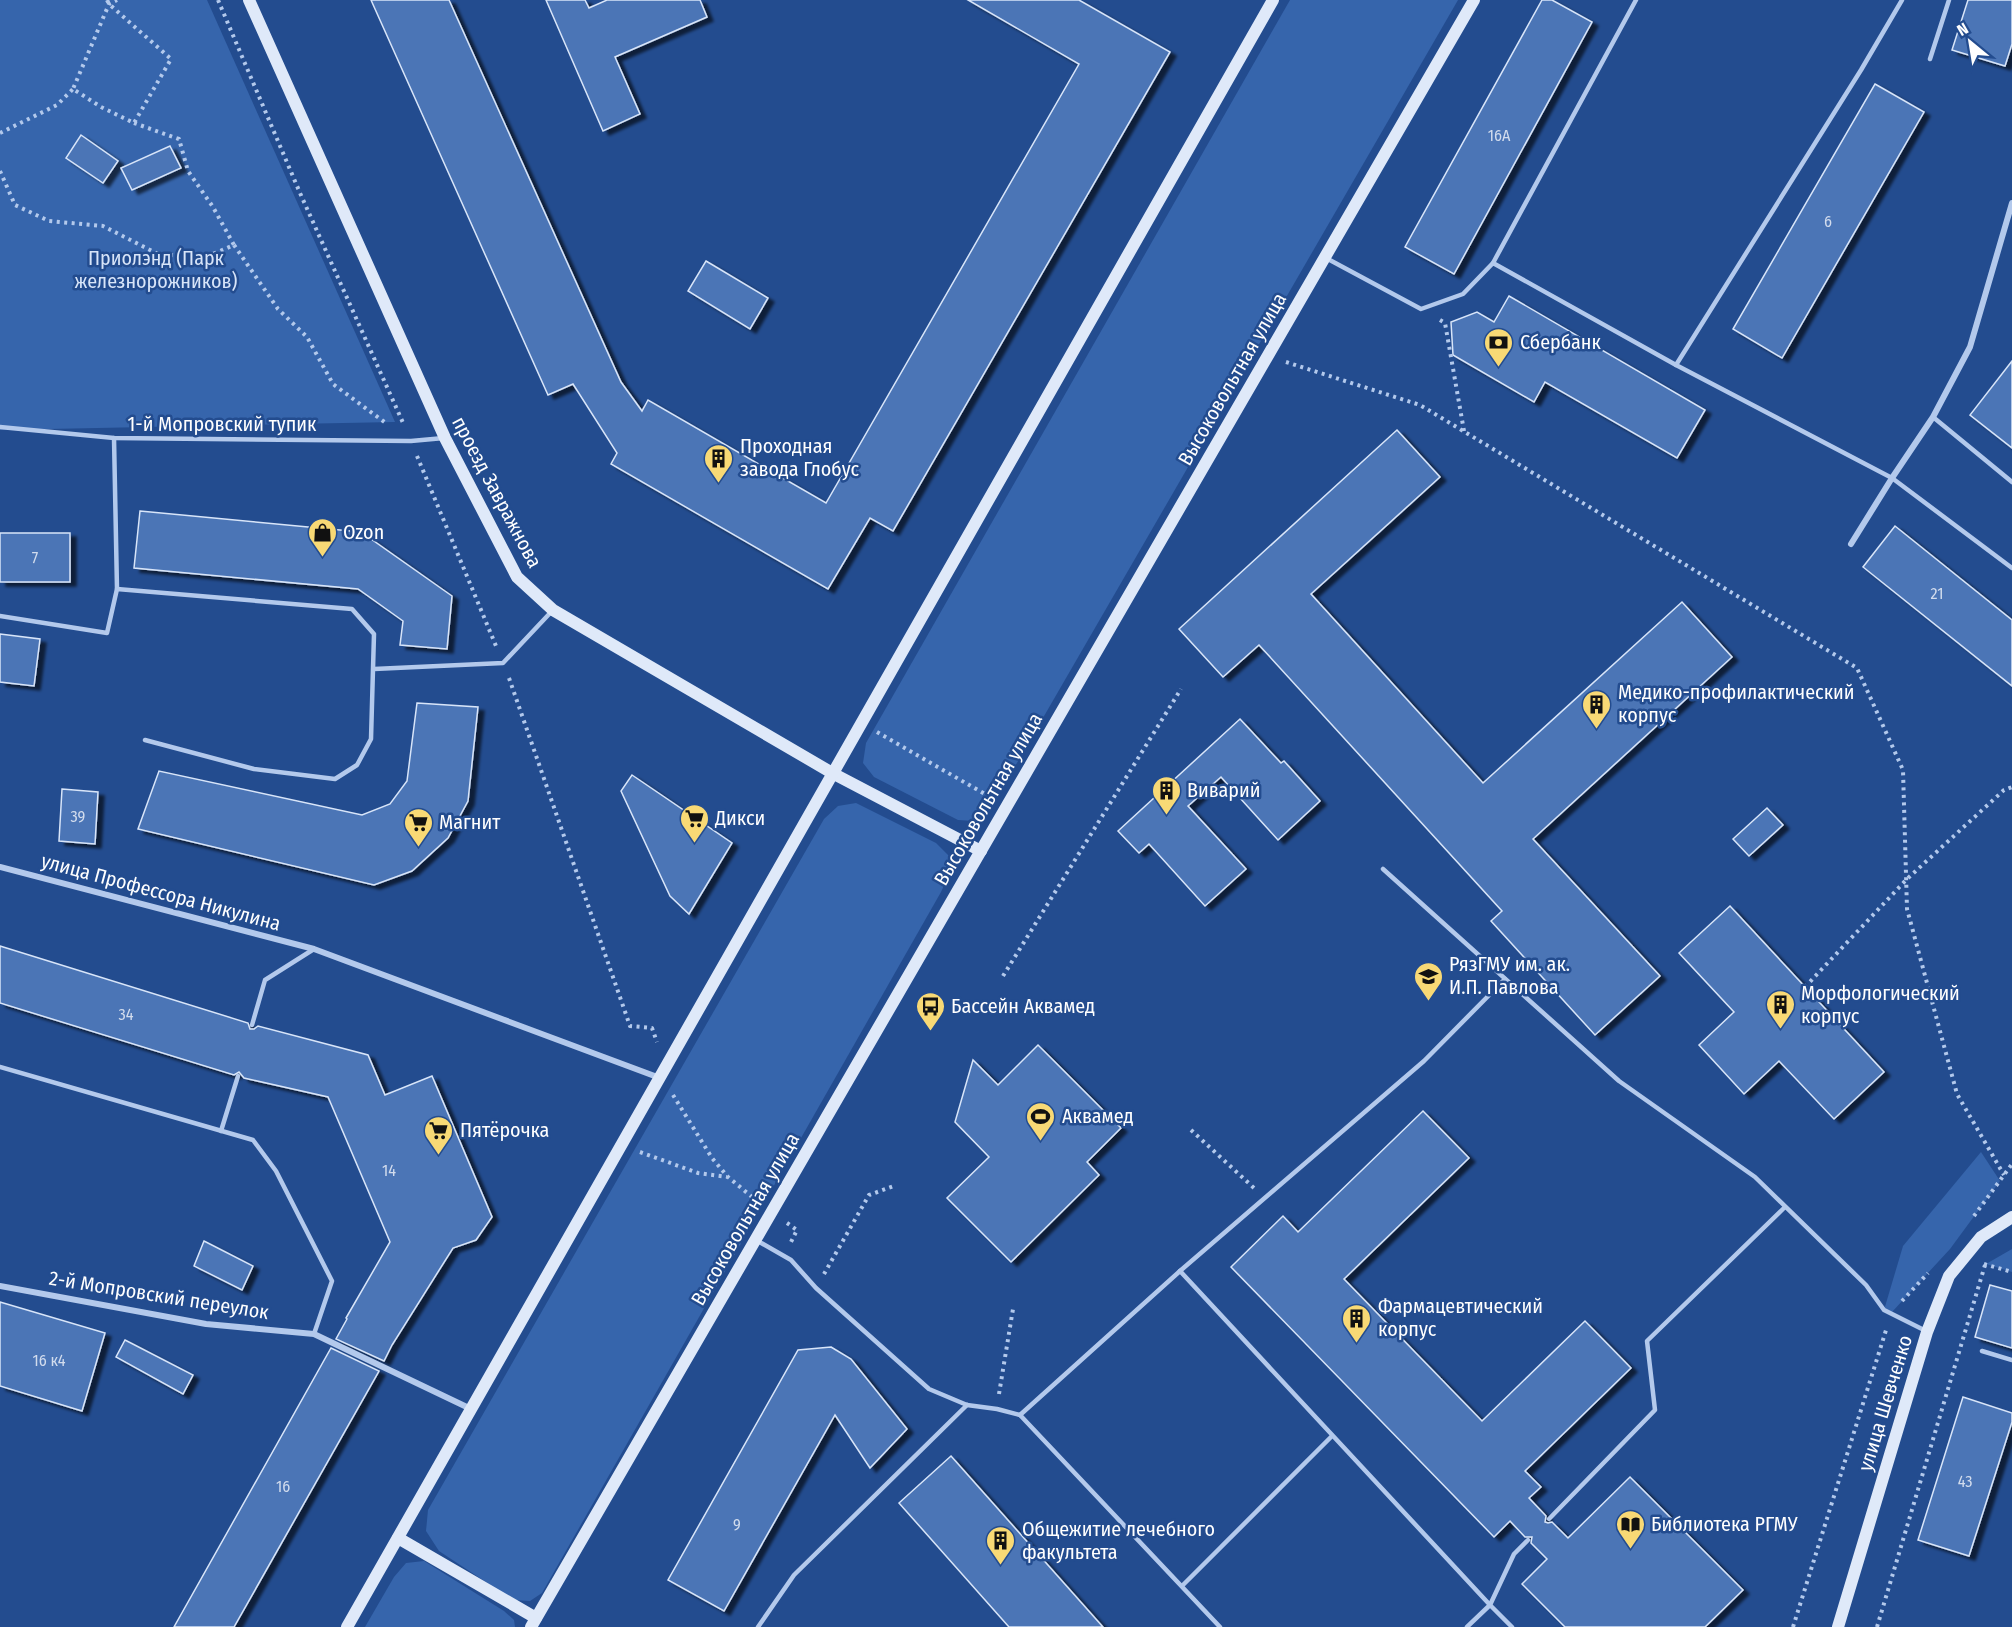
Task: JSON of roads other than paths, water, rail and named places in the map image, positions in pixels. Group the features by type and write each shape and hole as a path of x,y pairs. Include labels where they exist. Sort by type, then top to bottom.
{"street":[{"name":"проезд Завражнова","path":"249,0 445,438 517,577 553,610 834,774 981,851"},
{"path":"347,1627 1274,0"},
{"name":"Высоковольтная улица","path":"398,1538 533,1622 1474,0"},
{"path":"1851,544 1933,417 1970,347 2012,203"},
{"name":"улица Профессора Никулина","path":"0,867 314,949"},
{"path":"314,949 663,1074"},
{"name":"улица Шевченко","path":"1838,1627 1927,1332 1949,1276 1981,1237 2012,1217"},
{"name":"2-й Мопровский переулок","path":"0,1286 206,1324 314,1334"},
{"path":"314,1334 472,1409"}],"lane":[{"path":"1325,258 1421,309 1463,294 1493,262 1636,0"},
{"path":"1676,365 1861,70 1902,0"},
{"path":"1930,59 1949,0"},
{"path":"1493,262 1676,365 1892,478 2012,568"},
{"path":"1933,417 2012,482"},
{"name":"1-й Мопровский тупик","path":"0,427 114,438 411,441 445,438"},
{"path":"0,616 107,633 117,589 114,438"},
{"path":"117,589 352,609 374,634 371,740 357,765 335,779 254,769 145,740"},
{"path":"374,669 503,663 553,610"},
{"path":"1383,868 1619,1081 1755,1177 1866,1285 1884,1310 1892,1312 1927,1332"},
{"path":"252,1025 265,980 314,949"},
{"path":"1020,1415 1180,1271 1424,1061 1505,979"},
{"path":"0,1067 253,1140 276,1171 332,1281 314,1334"},
{"path":"221,1131 238,1076"},
{"path":"1549,1519 1655,1410 1647,1341 1785,1207"},
{"path":"756,1239 791,1260 816,1288 929,1389 968,1405 1020,1415 1220,1627"},
{"path":"1180,1271 1512,1627"},
{"path":"1982,1351 2012,1360"},
{"path":"758,1627 794,1575 968,1405"},
{"path":"1182,1586 1332,1436"},
{"path":"1467,1627 1490,1605 1514,1554 1528,1540"}],"place":[{"name":"Сбербанк","path":"1499,368"},
{"name":"Проходная завода Глобус","path":"719,484"},
{"name":"Ozon","path":"322,558"},
{"name":"Медико-профилактический корпус","path":"1597,730"},
{"name":"Виварий","path":"1166,816"},
{"name":"Дикси","path":"694,844"},
{"name":"Магнит","path":"418,848"},
{"name":"РязГМУ им. ак. И.П. Павлова","path":"1428,1002"},
{"name":"Морфологический корпус","path":"1780,1030"},
{"name":"Бассейн Аквамед","path":"930,1032"},
{"name":"Аквамед","path":"1041,1142"},
{"name":"Пятёрочка","path":"439,1156"},
{"name":"Фармацевтический корпус","path":"1357,1344"},
{"name":"Библиотека РГМУ","path":"1630,1550"},
{"name":"Общежитие лечебного факультета","path":"1001,1566"}],"park label":[{"name":"Приолэнд (Парк железнорожников)","path":"156,270"}]}
